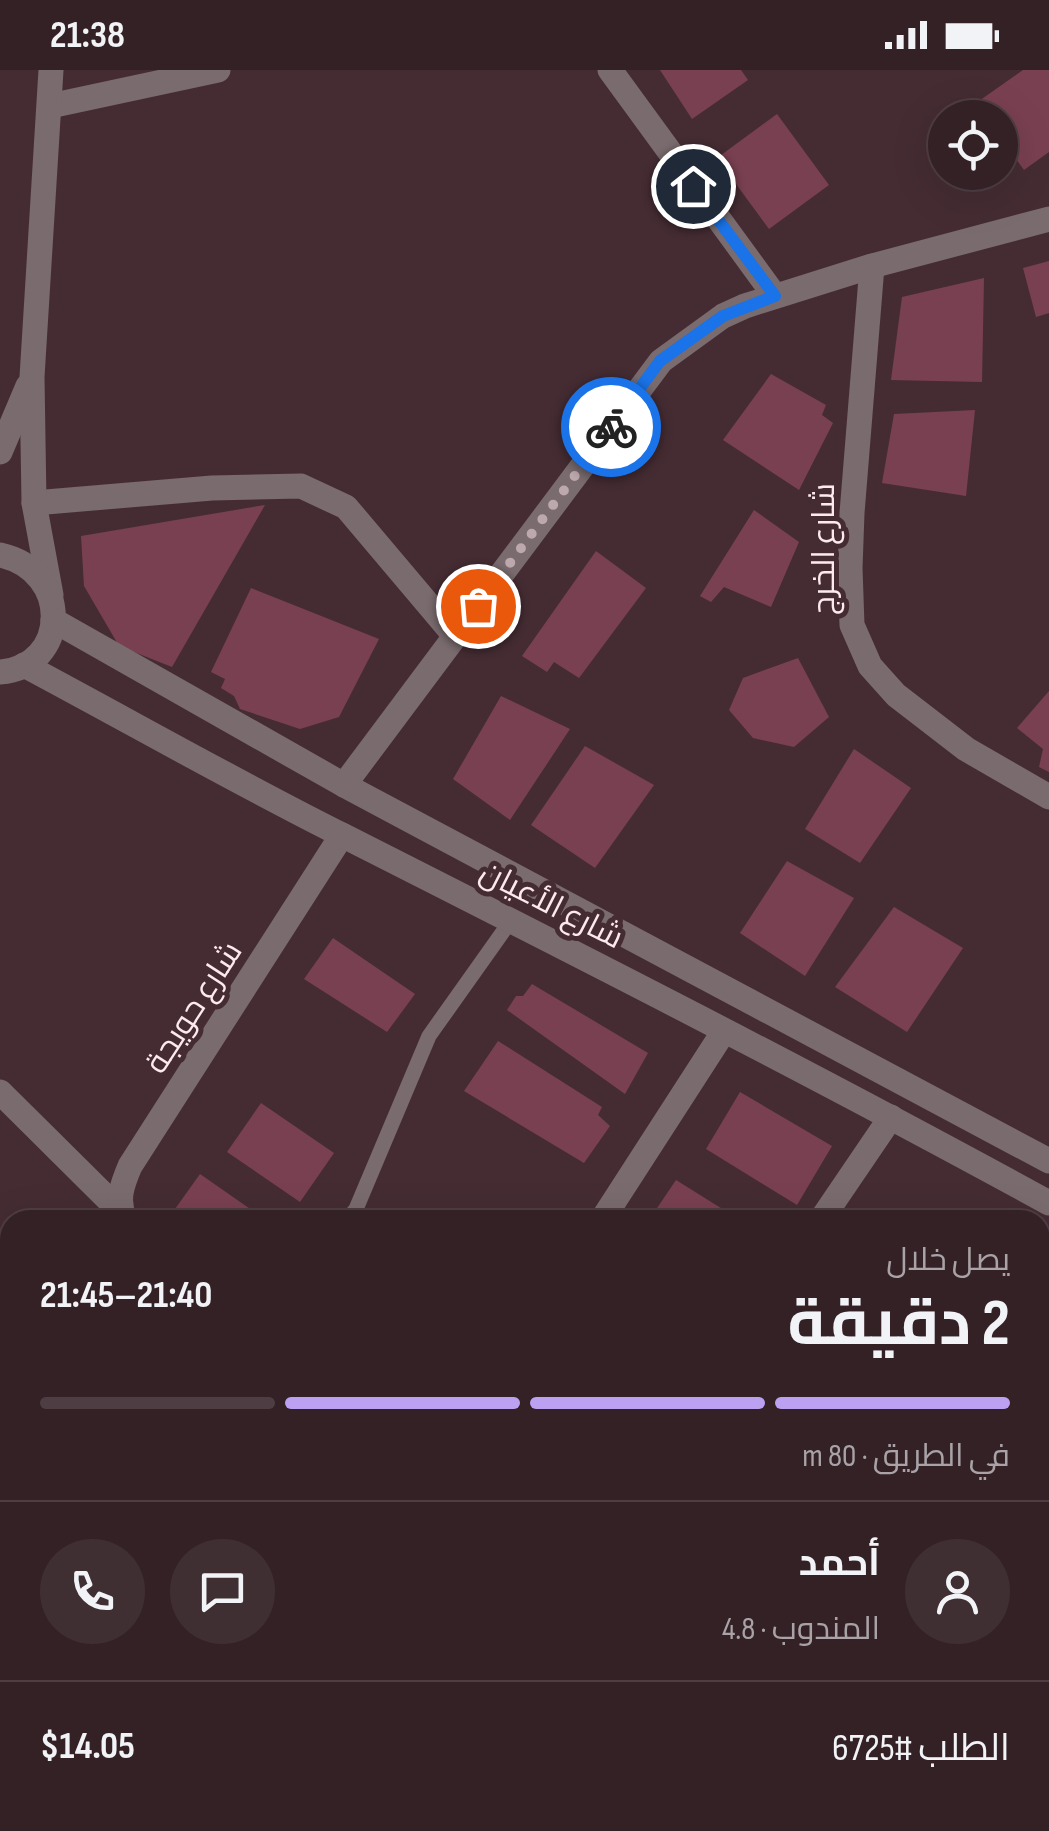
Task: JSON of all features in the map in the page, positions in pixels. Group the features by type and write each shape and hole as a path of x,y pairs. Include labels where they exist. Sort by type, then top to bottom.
{"street":[{"path":"8,673 38,653 49,638 52,608 34,502 32,377 51,70"},
{"path":"50,106 218,70"},
{"path":"610,70 775,296"},
{"path":"344,785 660,361 723,316 775,296 1049,219"},
{"name":"شارع الخرج","path":"872,266 852,513 852,625 870,666 896,695 966,749 1049,797"},
{"path":"0,452 32,377"},
{"path":"34,502 212,488 301,486 346,508 455,636"},
{"name":"شارع الأعيان","path":"0,555 31,567 43,580 52,608 344,785 907,1088 1049,1160"},
{"name":"شارع الأعيان","path":"8,673 512,918 1049,1203"},
{"name":"شارع حويجة","path":"122,1210 120,1190 130,1166 342,835"},
{"path":"608,1210 724,1031"},
{"path":"0,1092 118,1210"},
{"path":"828,1210 891,1116"}],"lane":[{"path":"355,1210 429,1036 512,918"}],"building":[{"path":"660,70 741,70 748,80 692,119"},
{"path":"1023,70 1049,70 1049,152 1024,170 1018,162 1018,100 980,100"},
{"path":"777,114 829,185 769,229 717,158"},
{"path":"1049,261 1049,313 1036,317 1023,268"},
{"path":"984,278 982,382 891,380 902,297"},
{"path":"771,374 826,405 822,415 833,423 799,490 723,440"},
{"path":"975,410 966,496 882,483 894,414"},
{"path":"265,505 172,667 119,646 84,586 81,536"},
{"path":"754,510 799,542 771,607 724,587 711,602 700,596"},
{"path":"596,551 646,588 579,678 554,662 547,672 522,656"},
{"path":"251,588 379,639 339,717 300,729 240,709 234,696 221,688 225,679 211,672"},
{"path":"798,658 829,717 794,747 753,738 729,710 743,678"},
{"path":"1049,691 1049,772 1039,767 1043,749 1017,728"},
{"path":"501,696 570,729 510,820 453,779"},
{"path":"585,746 654,785 595,868 531,825"},
{"path":"854,749 911,788 860,863 805,829"},
{"path":"787,861 854,898 805,976 740,933"},
{"path":"894,907 963,948 907,1032 835,987"},
{"path":"333,938 415,994 387,1032 304,979"},
{"path":"532,984 648,1053 625,1094 507,1010 516,996 523,996"},
{"path":"498,1041 602,1107 598,1115 610,1126 584,1163 464,1091"},
{"path":"740,1092 832,1146 797,1205 706,1149"},
{"path":"261,1103 334,1153 300,1202 227,1152"},
{"path":"200,1174 252,1210 174,1210"},
{"path":"676,1180 724,1210 656,1210"}],"way so far":[{"path":"478,606 611,427"}],"route":[{"path":"611,427 660,361 723,316 775,296 693,186"}]}
